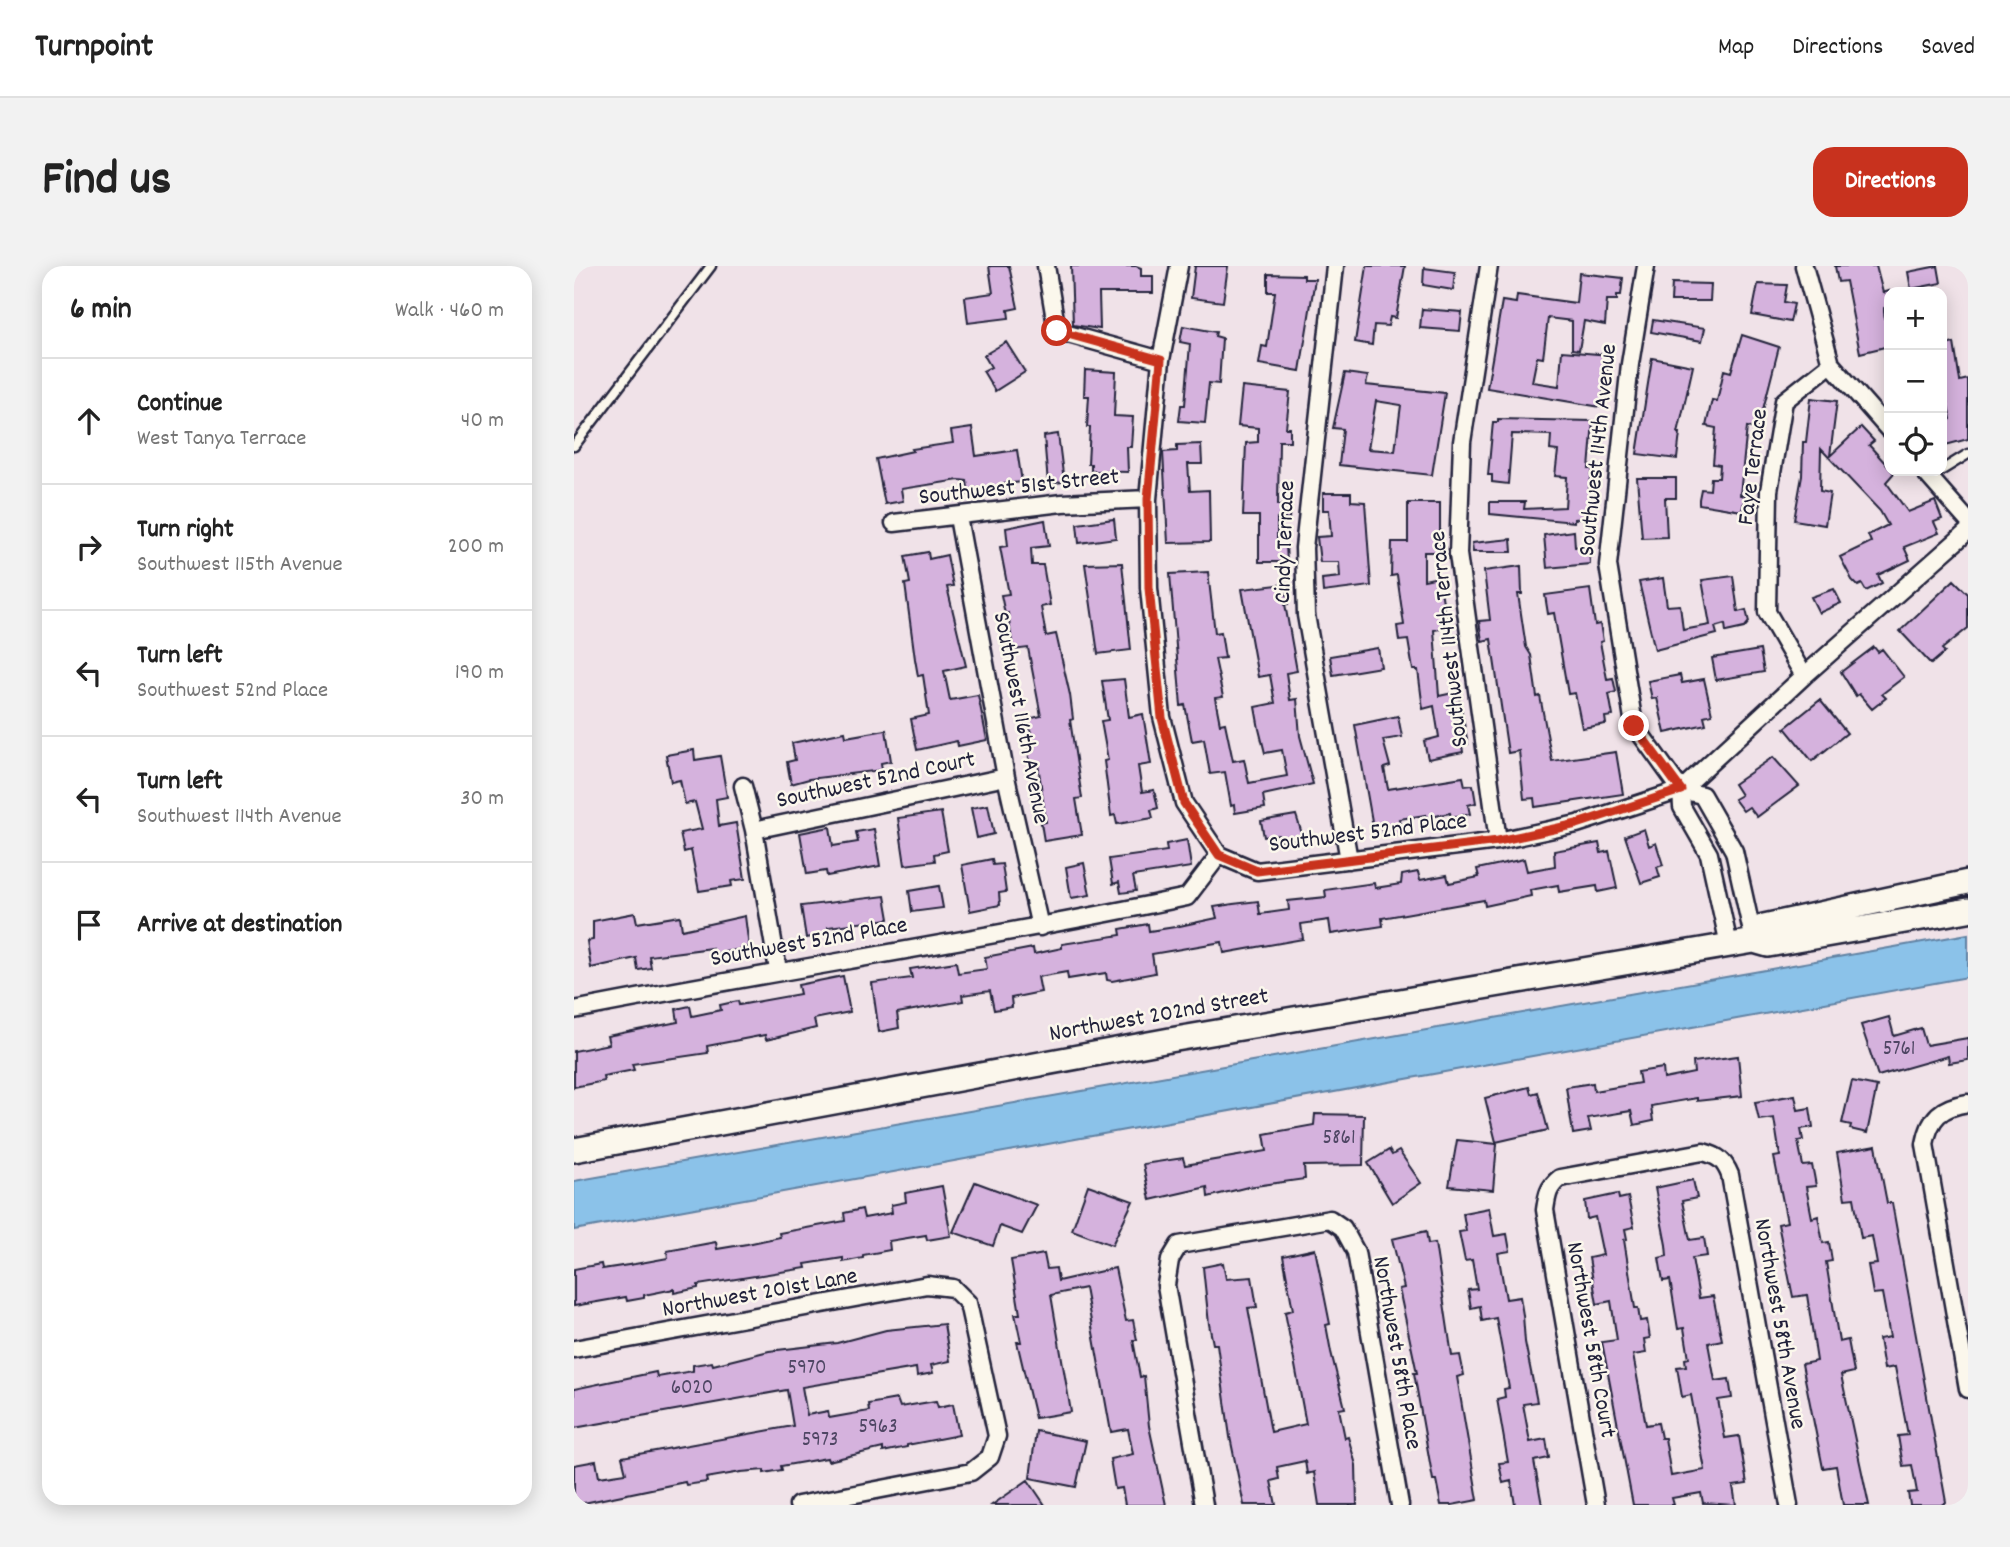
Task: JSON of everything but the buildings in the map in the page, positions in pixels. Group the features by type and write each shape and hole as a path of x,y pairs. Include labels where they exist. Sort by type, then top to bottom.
{"street":[{"path":"1046,266 1057,331 1161,360"},
{"path":"1179,266 1161,360 1148,499 1149,588 1162,718 1184,803 1219,855"},
{"name":"Cindy Terrace","path":"1335,266 1304,548 1306,615 1349,860"},
{"name":"Southwest 114th Terrace","path":"1489,266 1462,442 1458,554 1498,841"},
{"name":"Southwest 114th Avenue","path":"1646,266 1630,364 1608,565 1634,726 1681,790 1682,807 1700,835 1713,871 1729,945"},
{"path":"1804,266 1831,364 1884,424"},
{"name":"Faye Terrace","path":"1804,676 1767,612 1769,491 1784,401 1831,364"},
{"path":"1937,476 1968,521"},
{"name":"Southwest 51st Street","path":"894,523 1062,503 1148,499"},
{"name":"Southwest 116th Avenue","path":"958,517 1006,777 1040,927"},
{"name":"Southwest 52nd Place","path":"574,1010 778,971 1040,927 1187,897 1219,855 1257,871 1498,841 1577,824 1681,790 1804,676 1968,531"},
{"name":"Southwest 52nd Court","path":"754,830 1006,777"},
{"path":"743,786 754,830 778,971"},
{"name":"Southwest 114th Avenue","path":"1681,790 1702,795 1719,823 1737,865 1754,941"},
{"path":"1700,835 1719,823"},
{"path":"1713,871 1737,865"},
{"name":"Northwest 202nd Street","path":"1754,941 1764,926 1968,881"},
{"name":"Northwest 202nd Street","path":"574,1150 1170,1040 1729,945 1754,941 1768,945 1968,910"},
{"path":"1968,1103 1934,1116 1925,1144 1968,1390"},
{"name":"Northwest 58th Avenue","path":"1552,1184 1576,1174 1688,1153 1716,1156 1726,1163 1788,1505"},
{"name":"Northwest 58th Court","path":"1552,1184 1545,1210 1596,1505"},
{"name":"Northwest 58th Place","path":"1204,1505 1166,1285 1170,1260 1179,1245 1330,1219 1343,1228 1356,1252 1400,1505"},
{"name":"Northwest 201st Lane","path":"574,1349 927,1285 953,1288 968,1303 977,1343 997,1436 990,1457 971,1472 798,1505"}],"lane":[{"path":"574,446 711,266"},
{"path":"1947,466 1968,454"}],"water":[{"path":"1968,934 1968,977 574,1230 574,1181"}],"route":[{"path":"1057,331 1161,360 1148,499 1149,588 1162,718 1184,803 1219,855 1257,871 1498,841 1577,824 1681,790 1634,726"}]}
